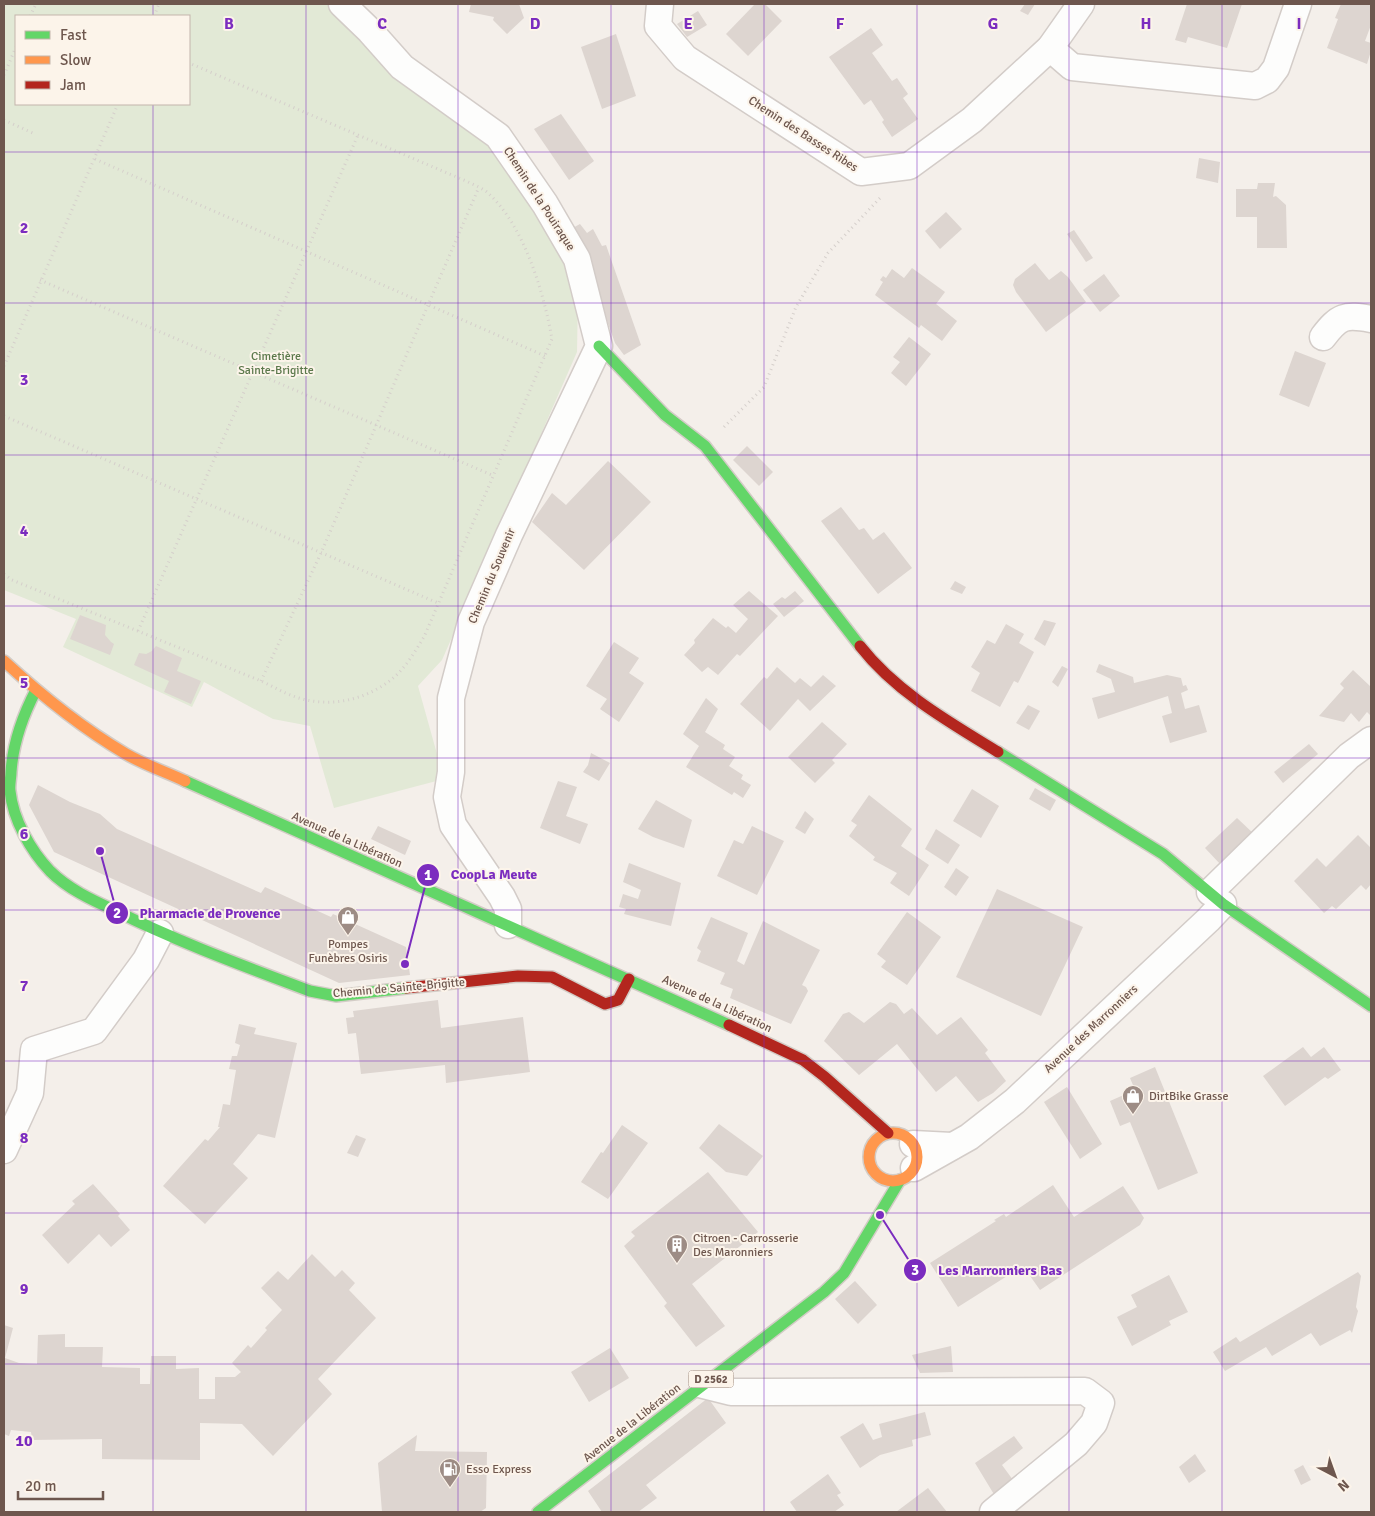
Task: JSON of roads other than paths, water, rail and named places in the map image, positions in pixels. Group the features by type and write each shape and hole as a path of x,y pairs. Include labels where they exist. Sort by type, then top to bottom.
{"street":[{"name":"Chemin de la Pouiraque","path":"342,4 370,31 402,67 498,136 545,204 577,259 599,346"},
{"name":"Chemin des Basses Ribes","path":"660,4 658,26 685,58 861,172 909,166 972,120 1050,48 1081,4"},
{"path":"1050,48 1072,67 1255,86 1267,80 1276,68 1298,4"},
{"path":"1323,337 1337,320 1346,316 1371,319"},
{"path":"599,346 666,415 705,446 871,660 891,680 954,726 1163,854 1217,898 1369,1001"},
{"name":"Chemin du Souvenir","path":"508,925 508,910 502,897 453,824 447,797 451,772 451,698 471,622 509,535 599,346"},
{"name":"Avenue de la Libération","path":"4,661 36,690 86,729 128,755 366,864 508,925 795,1055 823,1074 888,1133"},
{"name":"Chemin de Sainte-Brigitte","path":"36,690 24,713 17,734 12,760 10,791 17,817 31,847 51,872 77,892 160,933 310,991 336,996 526,976 552,977 605,1004 618,1000 629,979"},
{"name":"Avenue des Marronniers","path":"909,1164 969,1137 1015,1101 1208,920 1217,898 1349,756 1371,740"},
{"path":"4,1150 30,1094 34,1050 94,1031 146,960 160,933"},
{"name":"Avenue de la Libération","path":"852,1102 870,1149"},
{"path":"888,1133 898,1133 906,1137 909,1164 892,1181 876,1184 868,1158 870,1149 877,1139 888,1133"},
{"name":"Avenue de la Libération","path":"538,1512 824,1292 844,1273 909,1164"},
{"name":"Avenue de la Libération","path":"870,1232 876,1184"},
{"path":"702,1385 731,1392 1085,1391 1101,1403 1094,1423 1076,1444 993,1512"}],"place":[{"name":"Pharmacie de Provence","path":"100,851"},
{"name":"Pompes Funèbres Osiris","path":"348,936"},
{"name":"CoopLa Meute","path":"405,964"},
{"name":"DirtBike Grasse","path":"1133,1115"},
{"name":"Les Marronniers Bas","path":"880,1215"},
{"name":"Citroen - Carrosserie Des Maronniers","path":"677,1264"},
{"name":"Esso Express","path":"450,1488"}],"park label":[{"name":"Cimetière Sainte-Brigitte","path":"276,363"}]}
